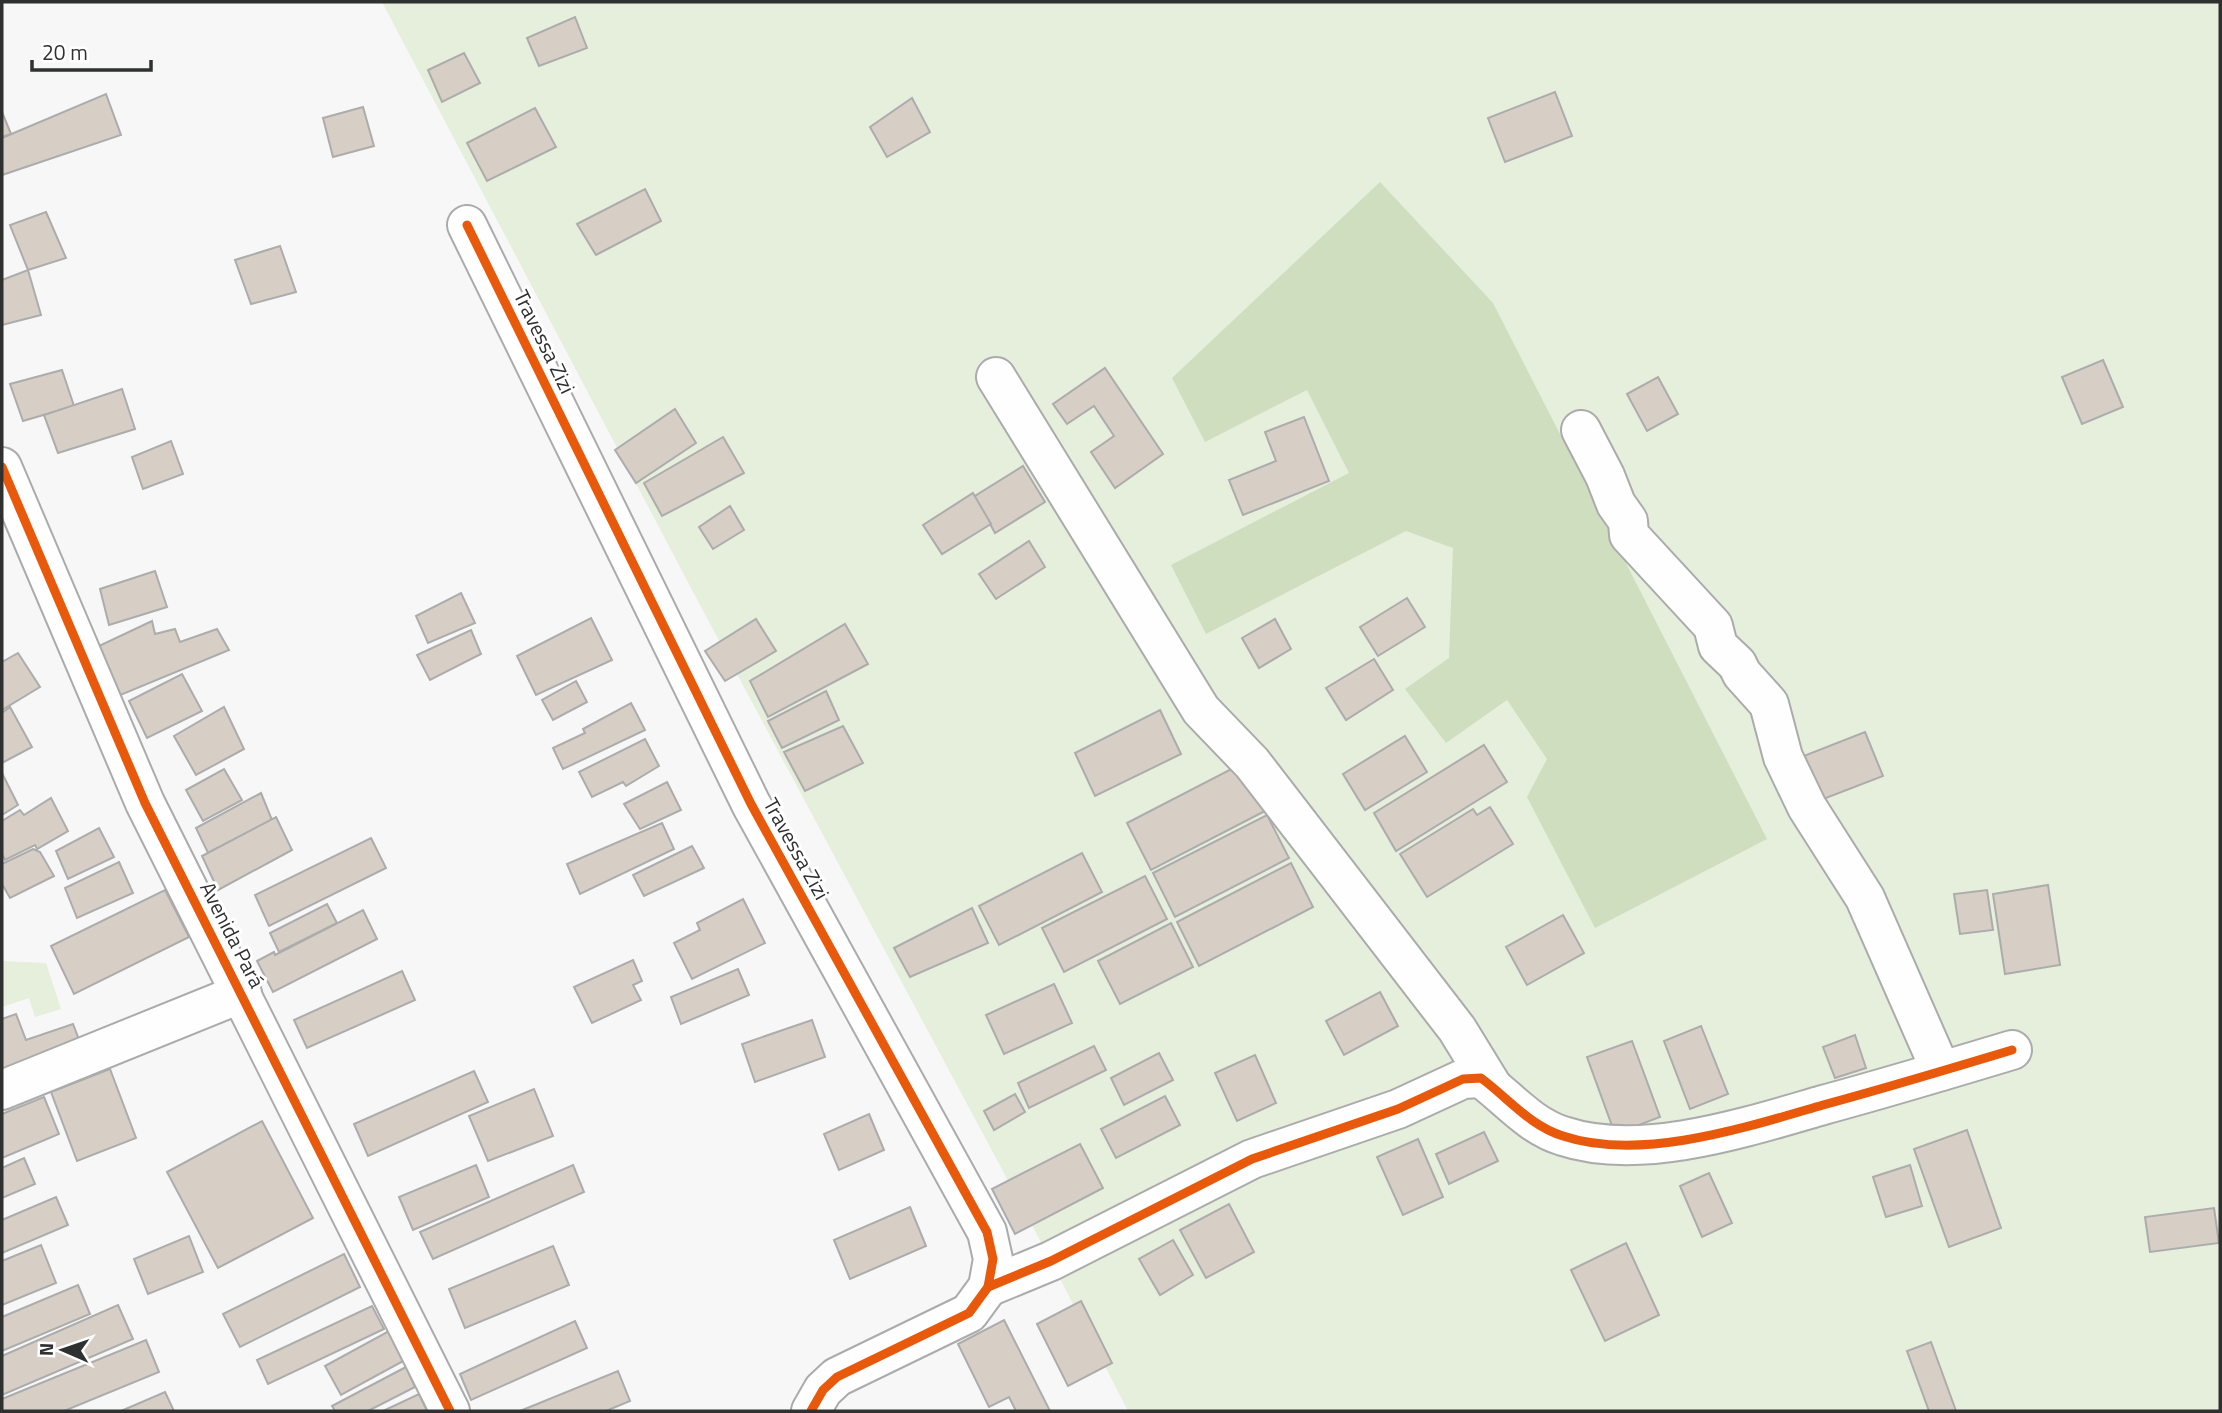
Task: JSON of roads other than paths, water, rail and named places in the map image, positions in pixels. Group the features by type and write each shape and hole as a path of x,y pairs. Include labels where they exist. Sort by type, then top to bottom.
{"street":[{"name":"Travessa Zizi","path":"467,225 751,804 988,1232 993,1259 988,1287"},
{"path":"996,377 1201,710 1252,763 1457,1029 1492,1086"},
{"path":"1581,430 1605,476 1616,505 1628,521 1629,535 1713,626 1718,646 1737,664 1742,674 1769,704 1783,757 1807,807 1865,898 1941,1071"},
{"name":"Avenida Pará","path":"2,467 145,803 450,1411"},
{"path":"2,1090 242,993"},
{"path":"811,1411 823,1390 837,1377 969,1312 988,1287 1051,1261 1252,1159 1398,1109 1463,1079 1481,1078 1514,1107 1545,1129 1586,1142 1623,1145 1674,1141 1731,1131 2012,1050"}]}
